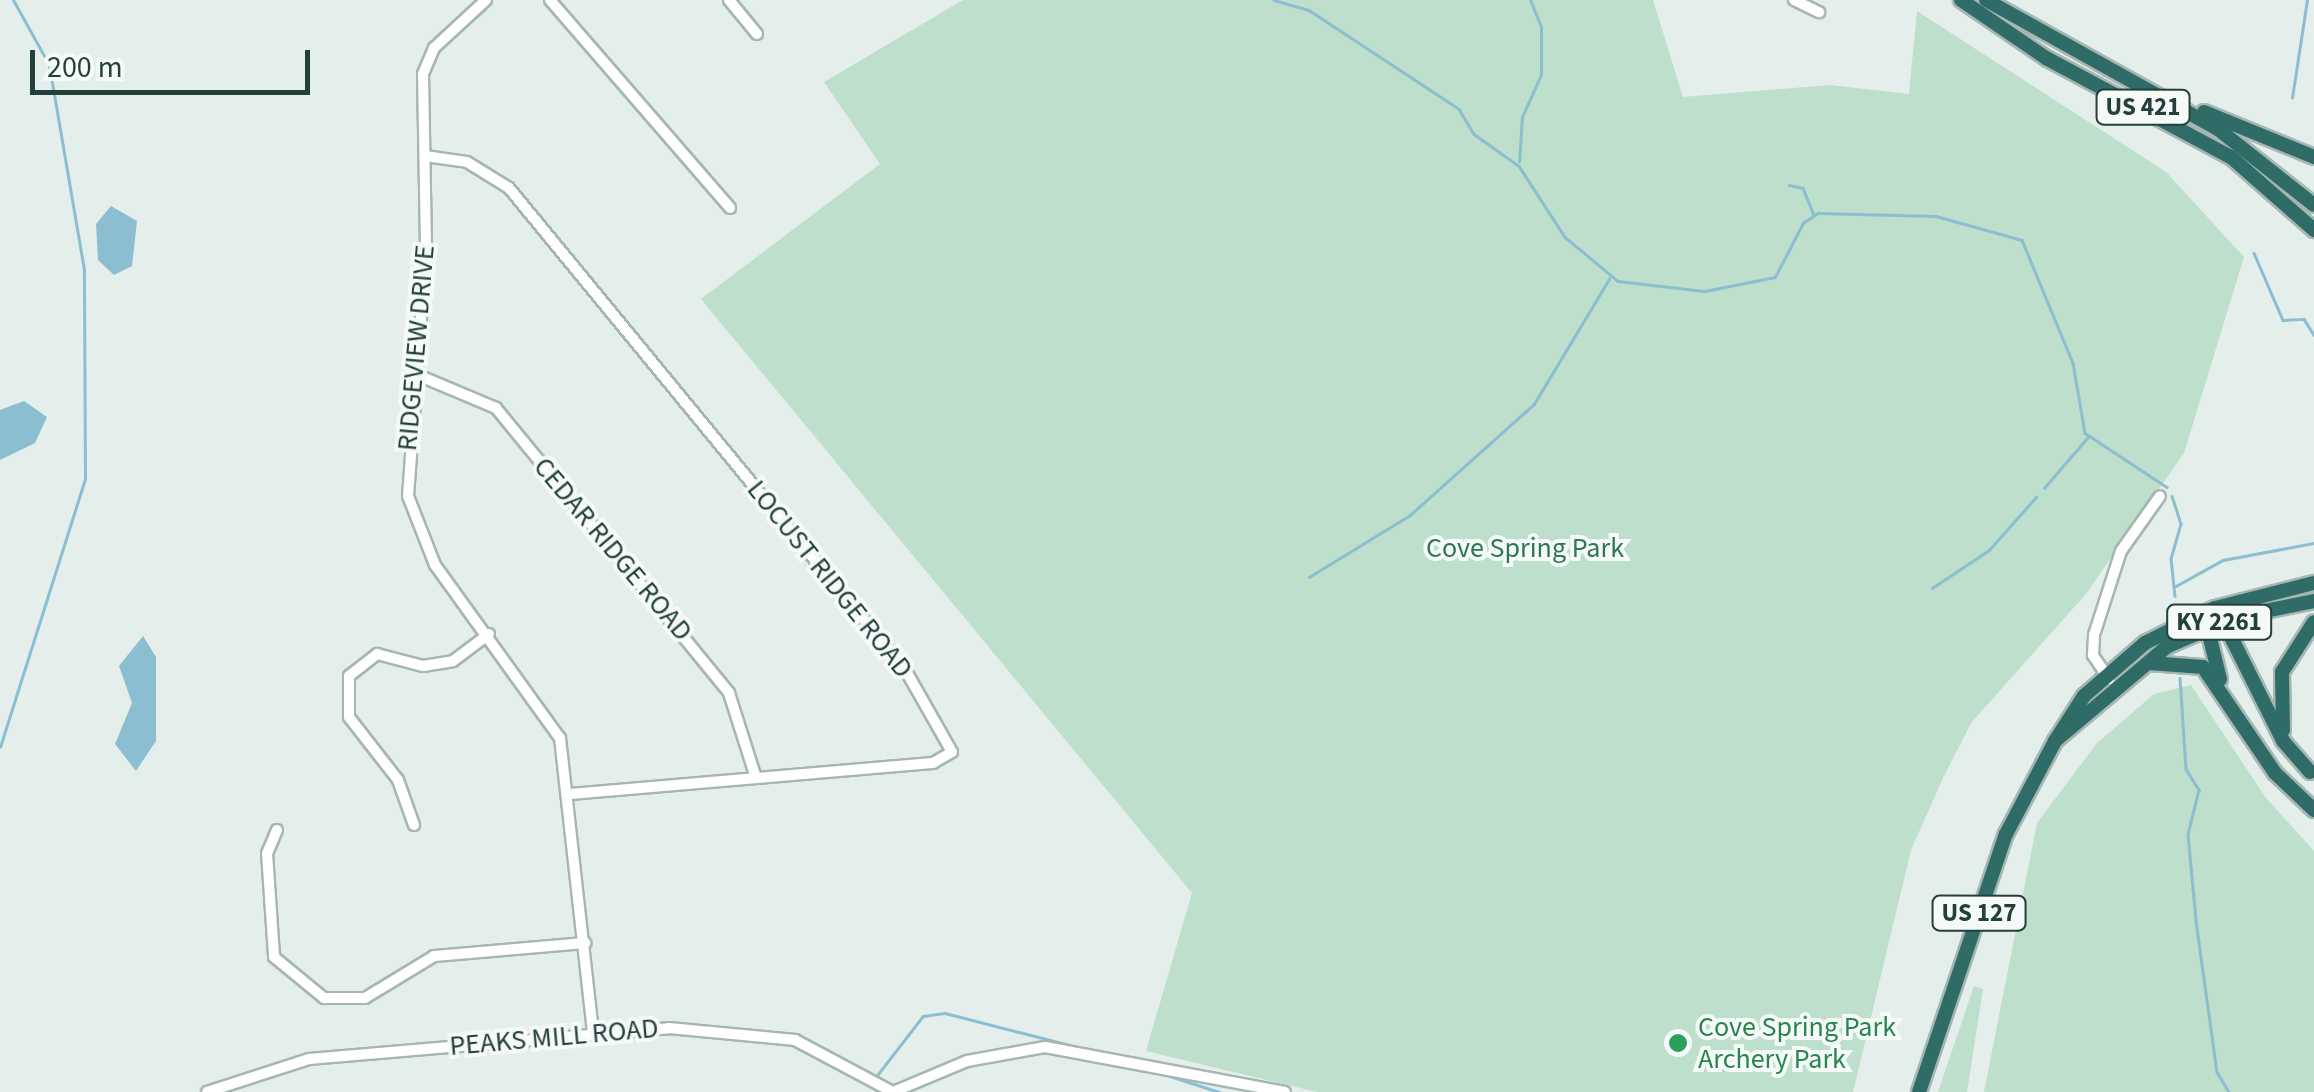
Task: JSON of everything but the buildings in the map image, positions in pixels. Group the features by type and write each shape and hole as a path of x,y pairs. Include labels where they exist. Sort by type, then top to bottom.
{"highway":[{"name":"US 421","path":"1961,0 2046,58 2231,156 2314,230"},
{"name":"US 421","path":"1986,0 2244,146 2314,206"},
{"path":"2144,90 2314,157"},
{"name":"US 127","path":"1919,1092 2006,834 2055,742 2110,679 2214,613 2310,584"},
{"name":"KY 2261","path":"2214,613 2314,601"},
{"path":"2214,613 2207,628 2227,696"},
{"path":"2214,613 2283,741 2312,774"},
{"path":"2312,774 2288,743 2279,700 2287,658 2314,622"},
{"name":"KY 2261","path":"2134,668 2207,628"},
{"name":"US 127","path":"2110,679 2134,668 2194,662 2227,696 2275,773 2314,810"}],"street":[{"name":"RIDGEVIEW DRIVE","path":"486,0 434,48 423,74 424,156 413,373 404,446 418,530 560,738 572,794 594,1032"},
{"path":"550,0 730,208"},
{"path":"729,0 757,34"},
{"path":"1794,0 1819,12"},
{"name":"LOCUST RIDGE ROAD","path":"424,156 468,162 509,188 894,656 952,752 933,762 572,794"},
{"name":"CEDAR RIDGE ROAD","path":"413,373 496,408 729,693 756,778"},
{"path":"2110,679 2092,649 2096,627 2122,551 2160,496"},
{"path":"414,825 398,780 349,717 345,685 377,654 436,666 489,634"},
{"path":"277,830 267,853 274,957 324,998 365,998 444,954 586,943"},
{"name":"PEAKS MILL ROAD","path":"207,1092 310,1059 594,1032 770,1035 842,1058 893,1092"},
{"path":"893,1092 966,1061 1045,1047 1286,1092"}],"green space":[{"name":"Cove Spring Park","path":"963,0 1653,0 1683,97 1830,85 1909,94 1917,11 2166,172 2244,257 2184,453 2086,594 1971,723 1943,778 1911,850 1853,1092 1317,1092 1146,1051 1192,893 701,299 880,164 824,82"},
{"path":"2191,685 2266,798 2314,851 2314,1092 1984,1092 2037,823 2097,743 2154,694"},
{"path":"1974,986 1983,989 1967,1092 1938,1092"}],"water":[{"path":"111,206 137,221 132,266 114,275 98,260 96,224"},
{"path":"24,401 47,417 35,443 0,460 0,410"},
{"path":"143,636 156,657 156,741 136,771 115,744 132,703 119,666"}],"waterway":[{"path":"0,747 85,479 84,270 49,65 13,0"},
{"path":"1274,0 1309,10 1459,109 1474,134 1519,166 1565,237 1618,281 1705,291 1775,277 1803,223 1818,213 1936,216 2022,240 2073,363 2085,433 2167,487"},
{"path":"1519,162 1522,117 1541,75 1541,27 1530,0"},
{"path":"2292,98 2307,0"},
{"path":"1789,185 1803,188 1814,215"},
{"path":"2254,253 2283,320 2304,319 2314,335"},
{"path":"1309,577 1410,515 1534,404 1609,279"},
{"path":"2044,488 2088,437"},
{"path":"2172,496 2181,524 2171,558 2175,596"},
{"path":"1932,588 1989,550 2036,497"},
{"path":"2174,587 2223,560 2314,543"},
{"path":"2180,678 2186,769 2199,790 2188,834 2196,921 2217,1072 2229,1092"},
{"path":"875,1078 923,1016 945,1013 1101,1053"},
{"path":"1170,1076 1219,1092"}],"place":[{"name":"Cove Spring Park Archery Park","path":"1678,1043"}]}
